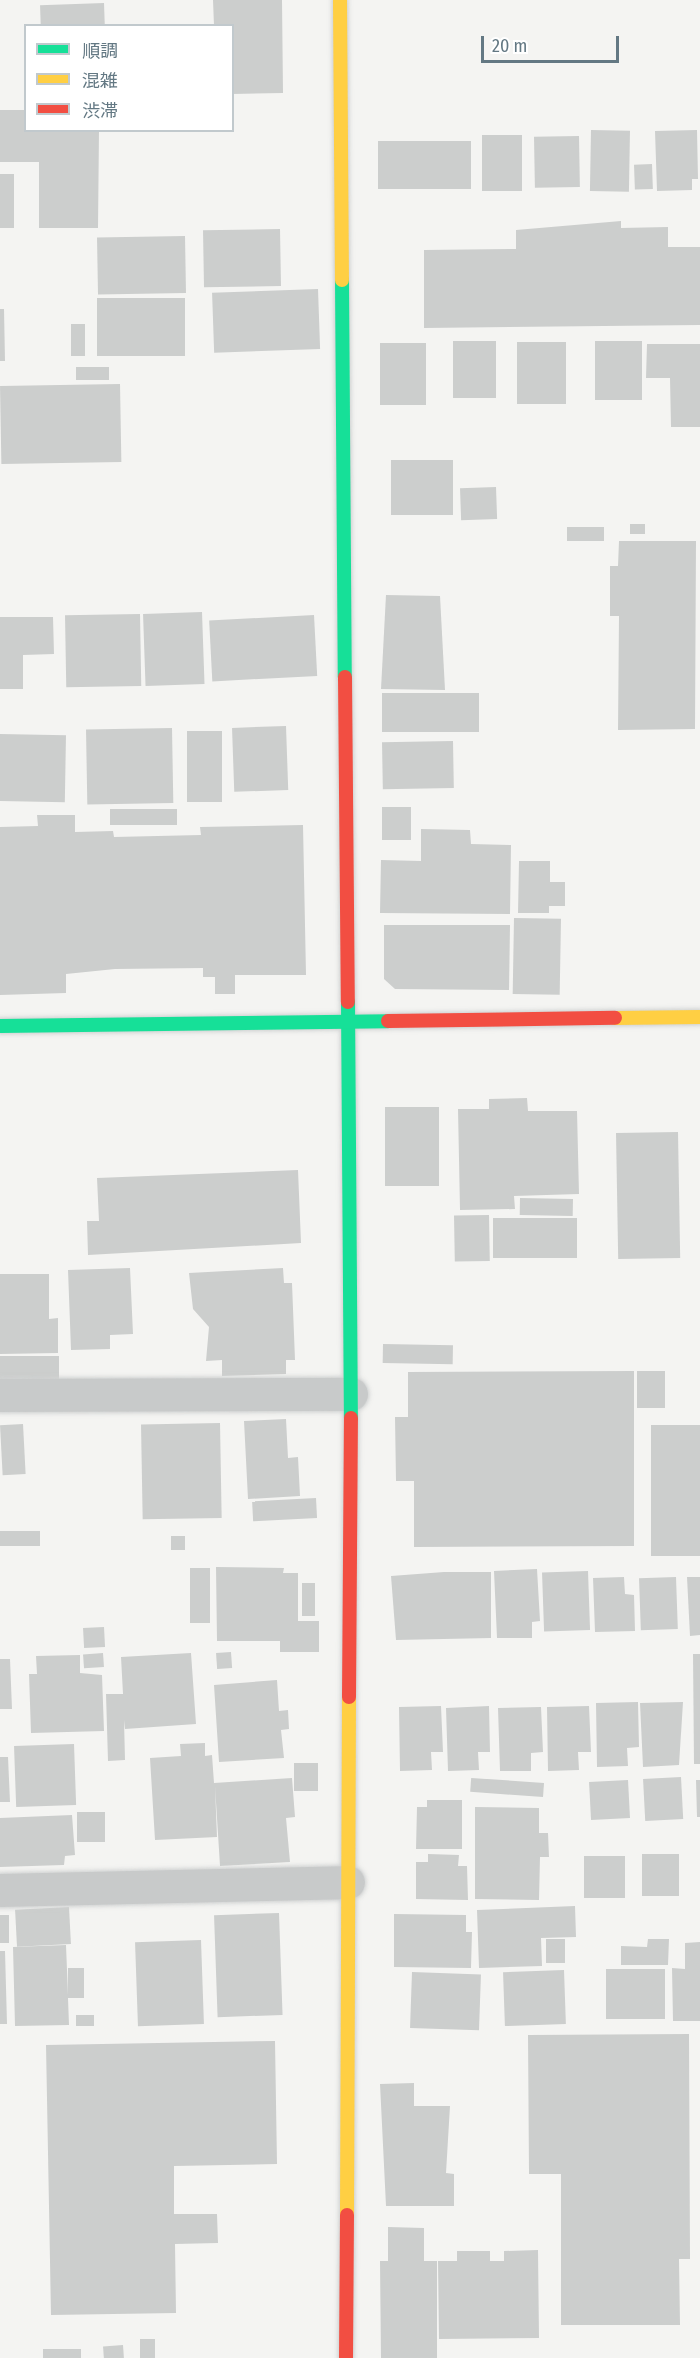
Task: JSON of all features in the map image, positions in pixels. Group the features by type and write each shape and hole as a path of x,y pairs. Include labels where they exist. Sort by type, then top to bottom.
{"street":[{"path":"340,0 350,1024 351,1394 346,2358"},
{"path":"0,1026 350,1024 700,1017"},
{"path":"0,1395 351,1394"},
{"path":"0,1890 348,1882"}],"building":[{"path":"213,0 282,0 283,93 234,94 234,24 214,24"},
{"path":"104,3 105,24 41,24 40,5"},
{"path":"0,110 24,110 24,132 99,132 98,228 39,228 39,162 0,162"},
{"path":"591,130 630,131 629,192 590,191"},
{"path":"697,130 698,179 692,179 692,190 657,191 655,131"},
{"path":"482,135 522,135 522,191 482,191"},
{"path":"579,136 580,187 535,188 534,137"},
{"path":"378,141 471,141 471,189 378,189"},
{"path":"652,164 653,189 635,190 634,165"},
{"path":"0,174 14,174 14,228 0,228"},
{"path":"621,221 621,228 668,227 668,247 700,247 700,325 424,328 424,250 516,249 516,230"},
{"path":"280,229 281,286 204,287 203,230"},
{"path":"185,236 186,293 98,295 97,238"},
{"path":"318,289 320,349 214,353 212,293"},
{"path":"97,298 185,298 185,356 97,356"},
{"path":"0,309 4,309 5,361 0,361"},
{"path":"71,324 85,324 85,356 71,356"},
{"path":"453,341 496,341 496,398 453,398"},
{"path":"595,341 642,341 642,400 595,400"},
{"path":"517,342 566,342 566,404 517,404"},
{"path":"380,343 426,343 426,405 380,405"},
{"path":"647,344 700,344 700,427 671,427 670,378 646,378"},
{"path":"76,367 109,367 109,380 76,380"},
{"path":"120,384 121,462 1,464 0,386"},
{"path":"391,460 453,460 453,515 391,515"},
{"path":"496,487 497,519 461,520 460,488"},
{"path":"630,524 645,524 645,534 630,534"},
{"path":"567,527 604,527 604,541 567,541"},
{"path":"619,541 696,541 695,729 618,730 619,616 610,616 610,566 618,566"},
{"path":"386,595 440,596 445,690 381,689"},
{"path":"202,612 205,684 146,686 143,614"},
{"path":"140,614 141,686 66,687 65,615"},
{"path":"314,615 317,676 212,681 209,620"},
{"path":"0,617 53,617 54,654 23,655 23,689 0,689"},
{"path":"382,693 479,693 479,732 382,732"},
{"path":"286,726 288,790 234,792 232,728"},
{"path":"172,728 173,803 87,804 86,730"},
{"path":"187,731 222,731 222,802 187,802"},
{"path":"0,734 66,735 65,802 0,801"},
{"path":"453,741 454,788 383,789 382,742"},
{"path":"382,807 411,807 411,840 382,840"},
{"path":"110,809 177,809 177,825 110,825"},
{"path":"37,815 75,815 75,832 113,831 114,837 201,835 200,827 303,825 306,975 235,975 235,994 215,994 215,977 203,977 203,968 115,969 66,974 66,993 0,995 0,827 38,826"},
{"path":"421,829 470,830 471,844 511,845 510,914 380,913 381,860 421,861"},
{"path":"519,861 550,861 550,882 565,882 565,906 549,906 549,913 518,913"},
{"path":"514,918 561,919 560,995 513,994"},
{"path":"384,925 510,925 509,990 395,989 384,979"},
{"path":"527,1098 528,1111 577,1111 579,1194 514,1196 515,1209 460,1210 458,1109 489,1109 489,1099"},
{"path":"385,1107 439,1107 439,1186 385,1186"},
{"path":"678,1132 680,1258 618,1259 616,1133"},
{"path":"298,1170 301,1243 88,1255 87,1221 99,1221 97,1178"},
{"path":"520,1198 573,1199 573,1216 520,1215"},
{"path":"489,1215 490,1261 455,1262 454,1216"},
{"path":"493,1218 577,1218 577,1258 493,1258"},
{"path":"130,1268 133,1334 110,1335 110,1349 71,1350 68,1270"},
{"path":"283,1268 284,1283 292,1283 295,1360 286,1360 286,1374 222,1376 222,1360 206,1361 209,1327 193,1309 189,1273"},
{"path":"0,1274 49,1274 49,1319 58,1318 58,1353 0,1354"},
{"path":"383,1344 453,1345 453,1364 383,1363"},
{"path":"0,1356 59,1356 59,1379 0,1379"},
{"path":"634,1371 634,1546 414,1547 414,1481 396,1481 395,1417 408,1417 408,1372"},
{"path":"637,1371 665,1371 665,1408 637,1408"},
{"path":"286,1419 288,1458 298,1457 300,1496 248,1499 244,1421"},
{"path":"220,1423 222,1518 143,1519 141,1424"},
{"path":"23,1424 26,1474 3,1475 0,1425"},
{"path":"651,1425 700,1425 700,1556 651,1556"},
{"path":"316,1498 317,1518 253,1521 252,1501"},
{"path":"0,1531 40,1531 40,1546 0,1546"},
{"path":"171,1536 185,1536 185,1550 171,1550"},
{"path":"216,1567 284,1568 283,1573 298,1573 298,1621 319,1621 319,1652 280,1652 280,1641 217,1641"},
{"path":"190,1568 210,1568 210,1623 190,1623"},
{"path":"537,1569 540,1621 532,1622 532,1638 497,1638 494,1571"},
{"path":"588,1571 590,1630 544,1632 542,1573"},
{"path":"444,1572 491,1572 491,1638 396,1640 391,1576"},
{"path":"624,1577 625,1594 634,1595 635,1631 595,1632 593,1578"},
{"path":"676,1577 678,1629 641,1630 639,1578"},
{"path":"687,1577 700,1577 700,1635 690,1636"},
{"path":"302,1583 315,1583 315,1616 302,1616"},
{"path":"104,1627 105,1647 84,1648 83,1628"},
{"path":"231,1652 232,1668 217,1669 216,1653"},
{"path":"103,1653 104,1667 84,1668 83,1654"},
{"path":"191,1653 196,1724 125,1729 124,1720 125,1760 108,1761 106,1694 123,1694 121,1657"},
{"path":"693,1654 700,1654 700,1764 694,1764"},
{"path":"80,1655 80,1673 102,1675 104,1731 31,1733 29,1674 37,1674 36,1656"},
{"path":"0,1659 10,1659 12,1709 0,1709"},
{"path":"277,1680 279,1711 288,1710 289,1729 281,1730 284,1758 219,1762 214,1685"},
{"path":"638,1702 639,1747 627,1748 628,1766 597,1767 596,1703"},
{"path":"683,1702 679,1765 643,1767 640,1703"},
{"path":"441,1706 443,1752 431,1752 432,1770 400,1771 399,1707"},
{"path":"489,1706 490,1752 478,1752 479,1770 448,1771 446,1708"},
{"path":"589,1706 591,1752 578,1752 579,1770 548,1771 547,1707"},
{"path":"541,1707 543,1752 531,1753 531,1771 500,1771 498,1708"},
{"path":"205,1743 205,1756 212,1755 214,1783 292,1778 295,1817 286,1818 290,1862 220,1866 215,1786 217,1837 155,1840 150,1758 181,1756 180,1744"},
{"path":"74,1744 76,1805 16,1807 14,1746"},
{"path":"0,1757 8,1757 10,1802 0,1802"},
{"path":"294,1763 318,1763 318,1791 294,1791"},
{"path":"681,1777 683,1819 645,1821 643,1779"},
{"path":"471,1778 544,1783 543,1797 470,1792"},
{"path":"628,1780 630,1818 591,1820 589,1782"},
{"path":"696,1780 700,1780 700,1817 697,1817"},
{"path":"427,1800 462,1800 462,1849 416,1849 417,1807 427,1807"},
{"path":"475,1807 539,1808 539,1833 548,1833 549,1857 540,1857 539,1900 475,1899"},
{"path":"77,1812 105,1812 105,1842 77,1842"},
{"path":"72,1815 75,1855 65,1856 64,1865 0,1867 0,1818"},
{"path":"428,1854 459,1855 458,1866 467,1866 468,1900 416,1899 416,1862 428,1862"},
{"path":"642,1854 679,1854 679,1896 642,1896"},
{"path":"584,1856 625,1856 625,1898 584,1898"},
{"path":"575,1906 576,1937 541,1938 542,1966 479,1968 477,1910"},
{"path":"69,1907 71,1944 17,1947 15,1910"},
{"path":"279,1913 283,2015 218,2017 214,1915"},
{"path":"394,1914 466,1915 466,1932 472,1932 471,1968 394,1967"},
{"path":"0,1915 9,1915 9,1943 0,1943"},
{"path":"546,1939 565,1939 565,1963 546,1963"},
{"path":"648,1939 669,1939 668,1965 621,1965 621,1946 647,1947"},
{"path":"201,1940 204,2024 138,2026 135,1942"},
{"path":"700,1942 700,2021 673,2021 672,1968 685,1969 685,1943"},
{"path":"66,1945 68,1995 68,1968 84,1968 84,1998 68,1998 69,2025 15,2026 13,1947"},
{"path":"0,1951 5,1951 7,2024 0,2024"},
{"path":"606,1969 665,1969 665,2019 606,2019"},
{"path":"564,1970 566,2024 505,2026 503,1972"},
{"path":"412,1972 481,1974 479,2030 410,2028"},
{"path":"76,2015 94,2015 94,2026 76,2026"},
{"path":"689,2034 690,2259 679,2259 680,2325 561,2325 561,2174 529,2174 528,2035"},
{"path":"275,2041 277,2164 174,2166 174,2214 217,2214 218,2243 175,2244 176,2313 51,2315 46,2045"},
{"path":"414,2083 414,2106 450,2106 446,2173 454,2174 454,2206 386,2206 380,2084"},
{"path":"388,2227 424,2228 424,2261 437,2261 437,2358 381,2358 380,2261 388,2261"},
{"path":"538,2250 539,2338 439,2339 438,2261 457,2261 457,2251 490,2251 490,2261 504,2261 504,2251"},
{"path":"140,2339 155,2339 155,2358 140,2358"},
{"path":"123,2345 124,2358 104,2358 103,2346"},
{"path":"43,2349 81,2349 81,2358 43,2358"}],"traffic: fast":[{"path":"342,280 345,677"},
{"path":"348,1002 351,1418"},
{"path":"0,1026 388,1021"}],"traffic: slow":[{"path":"340,0 342,280"},
{"path":"615,1018 700,1017"},
{"path":"347,2215 349,1697"}],"traffic: jam":[{"path":"345,677 348,1002"},
{"path":"388,1021 615,1018"},
{"path":"349,1697 351,1418"},
{"path":"346,2358 347,2215"}]}
